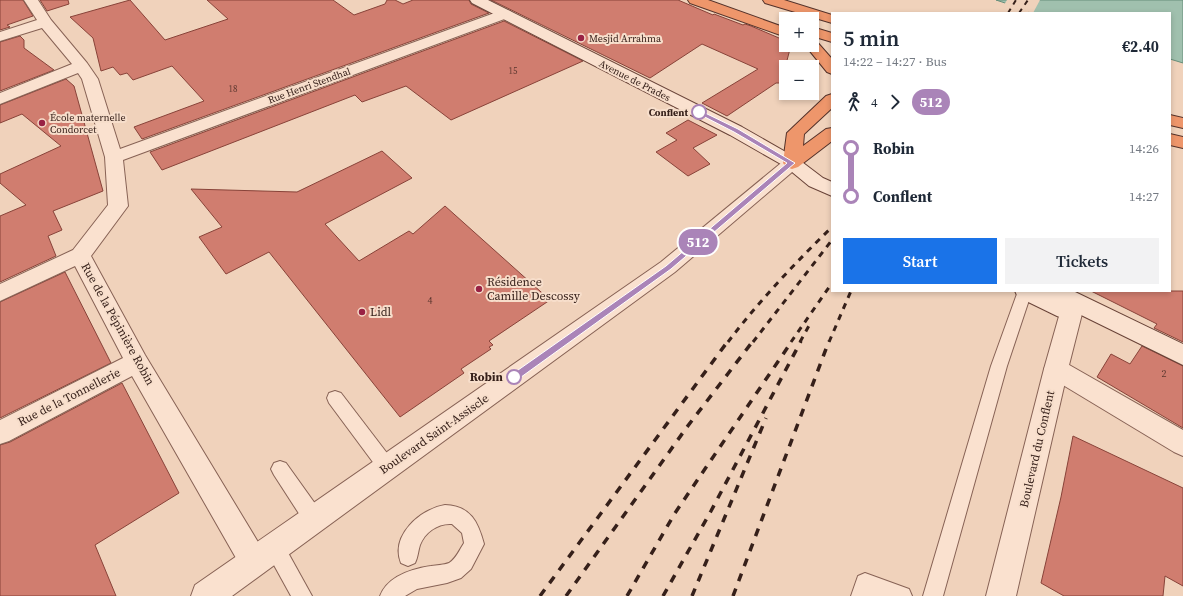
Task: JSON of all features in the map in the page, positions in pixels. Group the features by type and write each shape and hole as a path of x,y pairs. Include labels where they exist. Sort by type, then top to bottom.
{"highway":[{"path":"695,0 779,30"},
{"path":"721,0 779,21"},
{"path":"770,0 831,19"},
{"path":"786,0 831,16"},
{"path":"819,33 831,38"},
{"path":"818,52 831,68"},
{"path":"792,163 796,133 831,100"},
{"path":"1171,120 1183,123"},
{"path":"792,163 831,134"},
{"path":"1171,139 1183,142"}],"street":[{"name":"Rue de la Pépinière Robin","path":"31,0 45,22 82,66 90,79 114,157 118,206 80,254 137,362 254,562"},
{"name":"Avenue de Prades","path":"477,0 732,128 792,163"},
{"name":"Rue Henri Stendhal","path":"114,157 505,14"},
{"path":"0,37 45,22"},
{"path":"0,99 82,66"},
{"path":"792,163 831,177"},
{"path":"792,163 816,182 831,190"},
{"name":"Boulevard Saint-Assiscle","path":"206,596 668,268 792,163"},
{"path":"0,293 80,254"},
{"path":"1029,292 1066,302 1122,326 1183,355"},
{"name":"Boulevard du Conflent","path":"1001,596 1056,369 1066,302"},
{"name":"Rue de la Tonnellerie","path":"0,433 137,362"},
{"path":"1056,369 1183,444"}],"lane":[{"path":"933,596 999,366 1025,292"},
{"path":"335,398 387,467"},
{"path":"280,469 314,519"},
{"path":"390,596 401,586 414,578 447,573 456,570 474,544 470,528 456,515 442,515 424,524 412,537 408,546 408,556"},
{"path":"274,547 302,596"},
{"path":"861,596 865,583 902,596"}],"shaded area":[{"path":"996,0 1183,0 1183,63 1171,59 1171,12 1032,12"}],"pier":[{"path":"1007,0 1040,0 1034,12 1004,5"}],"building":[{"path":"0,0 23,0 33,16 7,25 10,27 0,30"},
{"path":"40,0 68,0 69,4 47,11"},
{"path":"130,0 165,40 228,19 207,0 333,0 354,15 385,4 387,0 395,0 403,4 413,0 469,0 471,4 489,13 142,139 134,127 204,101 172,66 133,80 127,73 120,75 113,67 101,71 93,38 70,17"},
{"path":"491,0 678,0 713,15 714,14 743,25 745,24 751,26 779,38 779,52 789,52 787,60 779,60 779,83 776,83 727,116 702,103 758,69 702,44 650,78"},
{"path":"504,21 583,61 451,120 406,86 362,102 355,95 162,170 150,152"},
{"path":"20,36 24,40 24,48 54,70 0,91 0,42"},
{"path":"66,79 74,86 103,191 53,211 62,230 48,236 56,256 0,282 0,216 26,205 0,183 0,174 61,146 22,114 0,123 0,105"},
{"path":"688,120 717,135 693,148 710,164 688,176 656,152 677,140 666,133"},
{"path":"382,151 412,178 325,224 359,261 409,231 413,234 445,206 550,300 489,341 493,345 489,347 491,349 461,369 464,373 400,417 269,252 226,274 199,237 222,227 191,189 297,192"},
{"path":"65,272 111,363 0,418 0,302"},
{"path":"1183,291 1183,342 1154,328 1157,324 1093,292"},
{"path":"1142,346 1183,366 1183,428 1097,377 1111,354 1130,364"},
{"path":"122,383 179,493 95,545 116,596 0,596 0,445 10,442"},
{"path":"1073,436 1183,488 1183,586 1165,576 1163,596 1064,596 1041,583 1061,497"}],"railway":[{"path":"1009,12 1016,0"},
{"path":"1020,12 1028,0"},
{"path":"728,342 752,312 804,254 831,228"},
{"path":"753,342 831,241"},
{"path":"791,342 831,284"},
{"path":"829,342 851,292"},
{"path":"800,342 811,322"},
{"path":"540,596 728,341"},
{"path":"566,596 687,427 753,341"},
{"path":"627,596 675,513 792,341"},
{"path":"663,596 711,511 801,341"},
{"path":"733,596 829,341"},
{"path":"692,596 766,418"}],"bus line":[{"name":"512","path":"514,377 668,268 792,163 699,112"}],"place":[{"name":"Mesjid Arrahma","path":"581,38"},
{"name":"Conflent","path":"699,112"},
{"name":"École maternelle Condorcet","path":"42,123"},
{"name":"Résidence Camille Descossy","path":"479,289"},
{"name":"Lidl","path":"362,312"},
{"name":"Robin","path":"514,377"}]}
